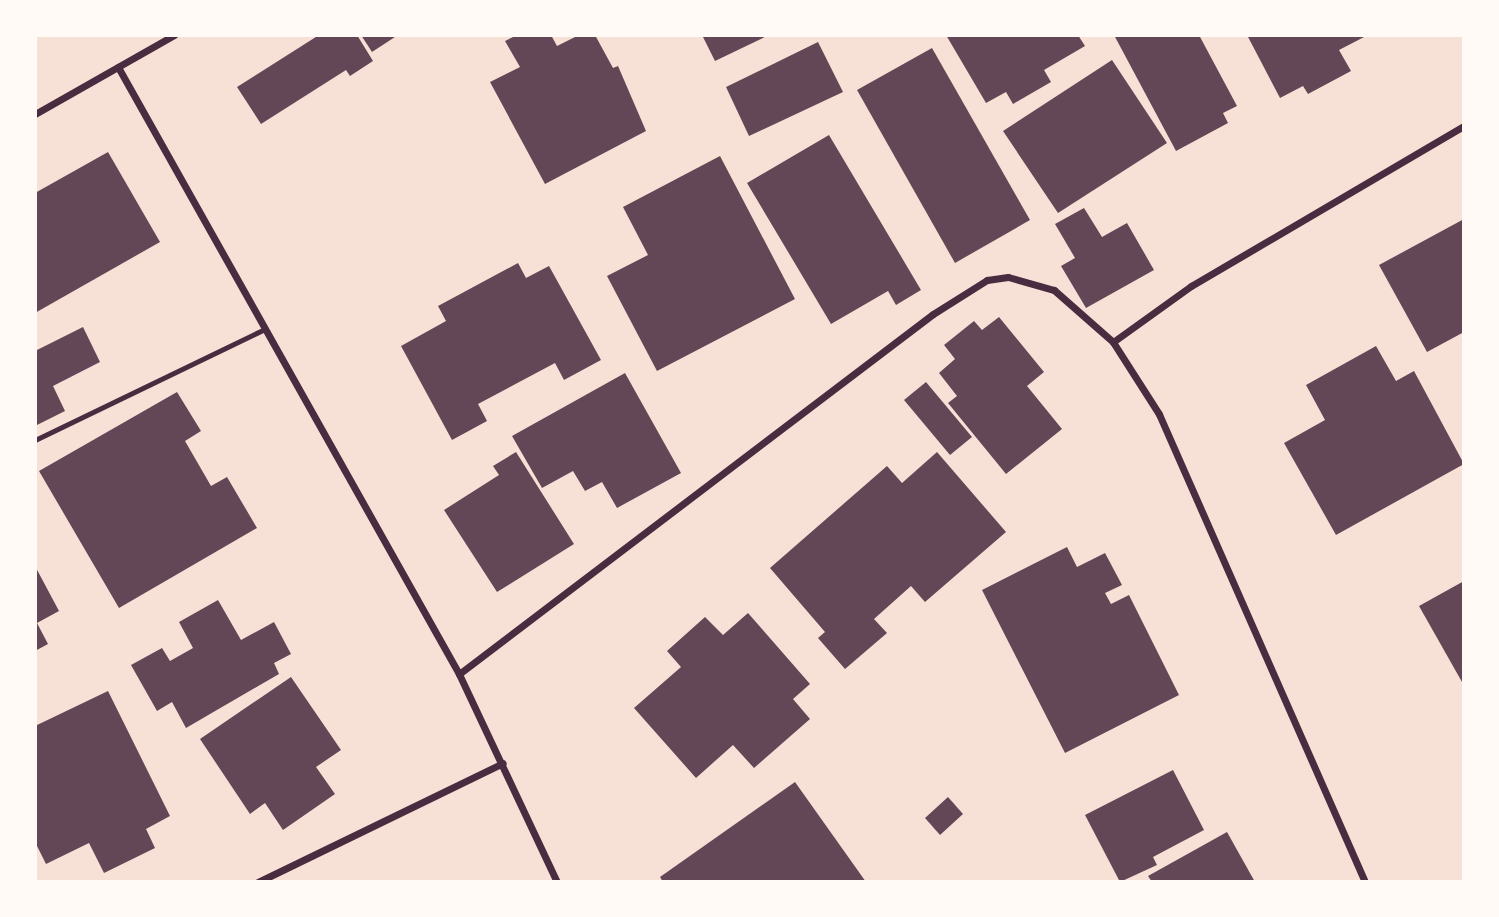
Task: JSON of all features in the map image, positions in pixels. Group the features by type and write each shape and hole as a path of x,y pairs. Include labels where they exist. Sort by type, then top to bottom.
{"street":[{"path":"35,114 174,35"},
{"path":"118,66 263,330 459,674 557,882"},
{"path":"1113,342 1191,286 1464,126"},
{"path":"459,674 933,314 987,280 1008,278 1054,290 1113,342 1159,414 1366,882"},
{"path":"258,882 503,763"}],"lane":[{"path":"35,440 263,330"}],"building":[{"path":"319,35 357,35 373,61 350,76 346,70 261,124 237,87"},
{"path":"361,35 398,35 372,52"},
{"path":"517,35 551,35 557,46 579,35 595,35 613,68 618,66 646,131 545,184 490,82 520,67 505,41"},
{"path":"702,35 769,35 715,61"},
{"path":"946,35 1078,35 1085,46 1044,70 1051,82 1013,104 1006,92 986,103"},
{"path":"1114,35 1199,35 1237,106 1223,113 1228,123 1176,151"},
{"path":"1247,35 1368,35 1339,50 1351,71 1308,94 1303,86 1280,98"},
{"path":"818,42 843,92 749,136 726,87"},
{"path":"932,48 1030,220 955,263 857,90"},
{"path":"1112,60 1167,143 1058,213 1003,131"},
{"path":"829,135 921,290 896,305 888,291 831,324 747,183"},
{"path":"108,152 160,242 35,313 35,193"},
{"path":"720,156 795,299 657,371 607,276 648,255 623,207"},
{"path":"1084,208 1102,237 1127,223 1154,270 1086,308 1061,266 1075,258 1055,224"},
{"path":"1464,219 1464,332 1427,352 1379,265"},
{"path":"518,263 526,278 549,266 601,360 564,380 555,363 478,404 487,421 452,440 401,346 446,321 438,306"},
{"path":"999,317 1044,372 1027,386 1062,429 1006,474 948,403 957,396 939,373 955,359 944,345 974,321 982,330"},
{"path":"83,327 100,362 53,386 65,411 35,426 35,351"},
{"path":"1376,346 1396,381 1414,371 1464,464 1336,535 1284,443 1325,420 1306,385"},
{"path":"625,373 681,473 617,508 602,482 585,491 573,471 542,488 512,436"},
{"path":"926,382 972,437 950,455 904,400"},
{"path":"177,392 201,431 185,441 211,486 227,477 257,528 119,608 39,471"},
{"path":"516,452 574,544 497,592 444,510 499,475 493,466"},
{"path":"937,452 1006,532 925,602 911,586 874,619 887,633 845,669 818,638 825,632 770,568 887,466 902,483"},
{"path":"1067,547 1077,567 1105,553 1122,585 1105,593 1111,604 1129,595 1179,695 1065,753 982,590"},
{"path":"35,566 59,611 37,623 48,644 35,651"},
{"path":"1464,581 1464,681 1462,682 1419,606"},
{"path":"218,600 241,640 274,622 291,654 274,663 279,674 186,728 172,702 157,711 131,665 162,648 170,661 193,648 179,622"},
{"path":"748,613 810,684 793,699 810,719 754,768 733,745 696,778 634,708 681,667 667,651 705,617 723,635"},
{"path":"291,677 341,750 316,767 335,794 283,830 265,803 250,814 200,739"},
{"path":"108,691 170,816 146,829 155,848 104,873 89,843 46,864 35,842 35,726"},
{"path":"1173,770 1204,830 1153,857 1157,865 1120,882 1085,815"},
{"path":"795,782 866,882 663,882 660,877"},
{"path":"948,797 963,814 940,835 925,818"},
{"path":"1227,832 1255,882 1152,882 1148,876"}]}
